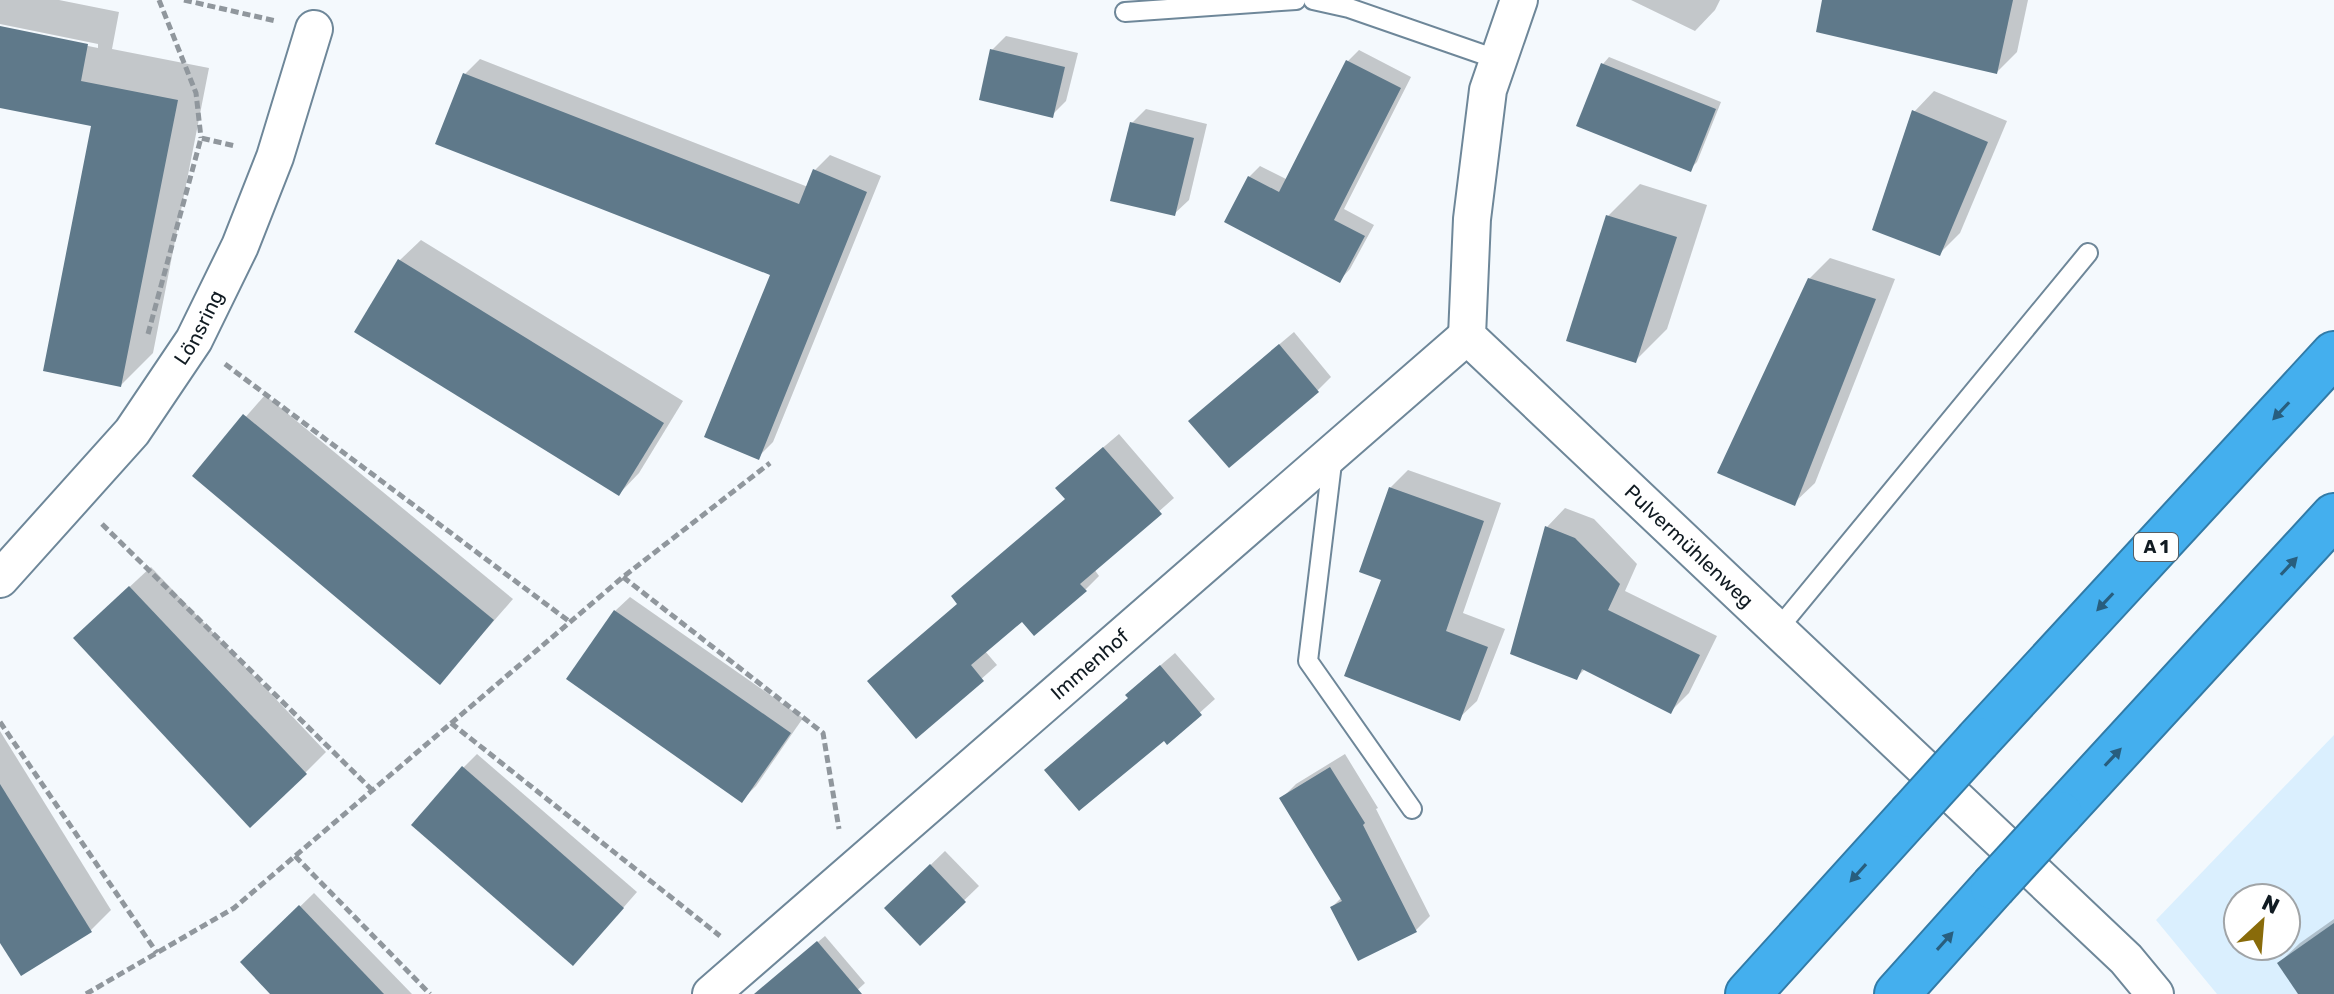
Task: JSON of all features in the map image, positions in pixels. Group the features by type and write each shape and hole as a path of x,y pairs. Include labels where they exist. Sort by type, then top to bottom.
{"highway":[{"name":"A 1","path":"1748,994 2334,354"},
{"path":"1897,994 2334,516"}],"street":[{"path":"1467,336 1472,219 1488,90 1519,0"},
{"name":"Lönsring","path":"0,579 132,432 194,340 240,246 275,157 314,29"},
{"name":"Immenhof","path":"711,994 1467,336"},
{"name":"Pulvermühlenweg","path":"1467,336 2126,959 2155,994"}],"lane":[{"path":"1125,12 1296,0"},
{"path":"1313,0 1349,8 1499,60"},
{"path":"1778,629 2088,253"},
{"path":"1334,452 1308,661 1412,809"}],"path":[{"path":"147,335 201,138 196,93 159,0"},
{"path":"184,0 314,29"},
{"path":"201,138 275,157"},
{"path":"194,340 570,622"},
{"path":"86,994 234,908 623,577 770,463"},
{"path":"75,497 372,790"},
{"path":"623,577 823,733 847,877"},
{"path":"0,722 157,953"},
{"path":"451,723 750,960"},
{"path":"295,856 430,994"}],"shaded area":[{"path":"2334,735 2334,994 2217,994 2156,920"}],"building":[{"path":"1822,0 2013,0 1997,74 1816,32"},
{"path":"0,26 88,44 81,81 178,100 121,387 43,371 91,126 0,108"},
{"path":"990,49 1065,67 1053,118 979,100"},
{"path":"1346,60 1401,88 1334,220 1365,236 1340,283 1224,222 1248,176 1279,192"},
{"path":"1601,63 1716,109 1691,172 1576,126"},
{"path":"463,73 799,204 813,169 867,192 759,460 704,437 770,275 435,144"},
{"path":"1912,110 1988,142 1940,256 1872,230"},
{"path":"1130,122 1194,138 1175,216 1110,201"},
{"path":"1606,215 1677,237 1636,363 1566,341"},
{"path":"398,259 664,423 619,496 354,332"},
{"path":"1808,278 1876,299 1795,506 1717,473"},
{"path":"1279,344 1319,392 1229,468 1188,421"},
{"path":"243,414 494,620 440,685 192,476"},
{"path":"1103,447 1162,514 1080,584 1087,591 1034,636 1022,622 971,665 984,681 916,739 867,681 957,604 951,596 1065,499 1055,488"},
{"path":"1389,487 1484,521 1446,631 1488,647 1460,721 1344,676 1381,580 1359,572"},
{"path":"1545,526 1575,538 1620,584 1608,610 1700,655 1671,714 1582,669 1577,680 1510,654"},
{"path":"129,586 307,774 250,828 73,638"},
{"path":"614,610 791,733 742,803 566,679"},
{"path":"1160,665 1202,715 1167,745 1164,741 1079,811 1044,770 1128,698 1125,695"},
{"path":"462,766 624,908 573,966 411,825"},
{"path":"1330,767 1365,823 1363,825 1417,932 1358,961 1330,907 1342,901 1279,798"},
{"path":"0,784 92,932 21,976 0,943"},
{"path":"930,864 966,902 920,946 884,908"},
{"path":"299,905 384,994 270,994 240,962"},
{"path":"2334,923 2334,994 2298,994 2277,963 2302,962 2302,945"},
{"path":"817,941 862,994 754,994"}]}
